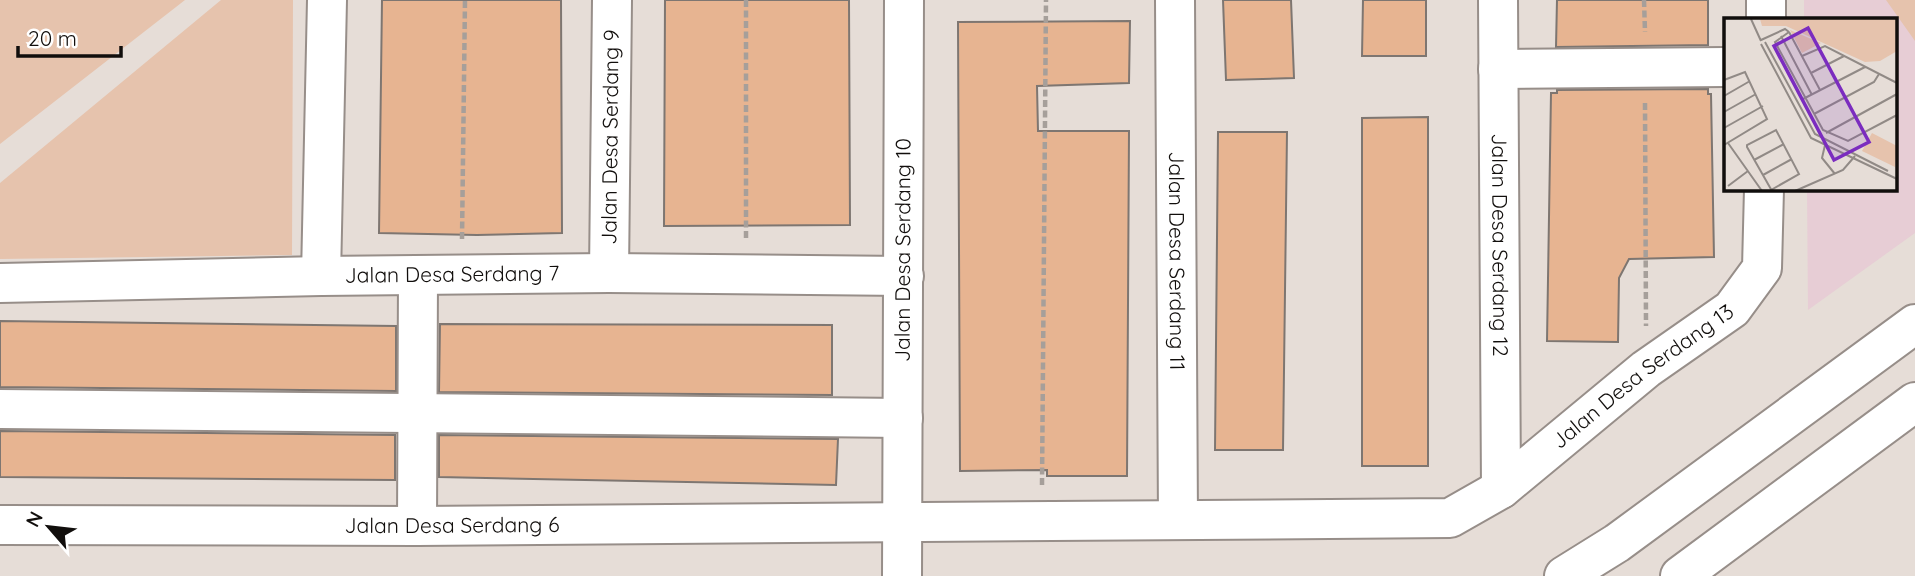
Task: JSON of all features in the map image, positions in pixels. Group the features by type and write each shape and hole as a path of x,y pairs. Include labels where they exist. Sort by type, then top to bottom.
{"street":[{"path":"321,276 327,0"},
{"name":"Jalan Desa Serdang 9","path":"609,273 612,0"},
{"path":"904,0 914,0"},
{"name":"Jalan Desa Serdang 10","path":"902,576 904,0"},
{"name":"Jalan Desa Serdang 11","path":"1175,0 1178,520"},
{"name":"Jalan Desa Serdang 12","path":"1498,0 1501,489"},
{"path":"1766,0 1766,18"},
{"path":"1498,69 1724,67"},
{"name":"Jalan Desa Serdang 13","path":"1450,518 1501,489 1646,369 1732,309 1762,268 1764,191"},
{"name":"Jalan Desa Serdang 7","path":"0,283 609,273 904,276"},
{"path":"417,526 418,275"},
{"path":"1564,576 1617,543 1915,324"},
{"path":"1680,576 1915,402"},
{"path":"0,409 903,418"},
{"name":"Jalan Desa Serdang 6","path":"0,526 417,526 903,511 1041,521 1450,518"}],"path":[{"path":"461,275 465,0"},
{"path":"746,0 746,275"},
{"path":"1041,521 1046,0"},
{"path":"1644,0 1646,369"}],"shaded area":[{"path":"0,0 185,0 0,144"},
{"path":"221,0 293,0 292,255 0,259 0,183"},
{"path":"1804,0 1915,0 1915,233 1808,310 1807,191 1898,191 1898,18 1804,18"},
{"path":"1886,0 1915,0 1915,41"}],"building":[{"path":"382,0 561,0 562,233 379,233"},
{"path":"665,0 849,0 850,225 664,226"},
{"path":"1223,0 1291,0 1294,78 1226,80"},
{"path":"1363,0 1426,0 1426,56 1362,56"},
{"path":"1557,0 1708,0 1708,45 1556,47"},
{"path":"1130,21 1129,83 1037,86 1038,131 1129,131 1127,476 1047,476 1047,470 960,471 958,22"},
{"path":"1708,89 1708,94 1711,94 1714,257 1629,259 1619,278 1618,342 1547,341 1551,93 1557,93 1557,90"},
{"path":"1428,117 1428,466 1362,466 1362,118"},
{"path":"1218,132 1287,132 1283,450 1215,450"},
{"path":"0,321 396,326 396,391 0,387"},
{"path":"440,324 832,325 832,395 439,392"},
{"path":"0,431 395,435 395,480 0,477"},
{"path":"439,435 838,439 836,485 439,477"}]}
